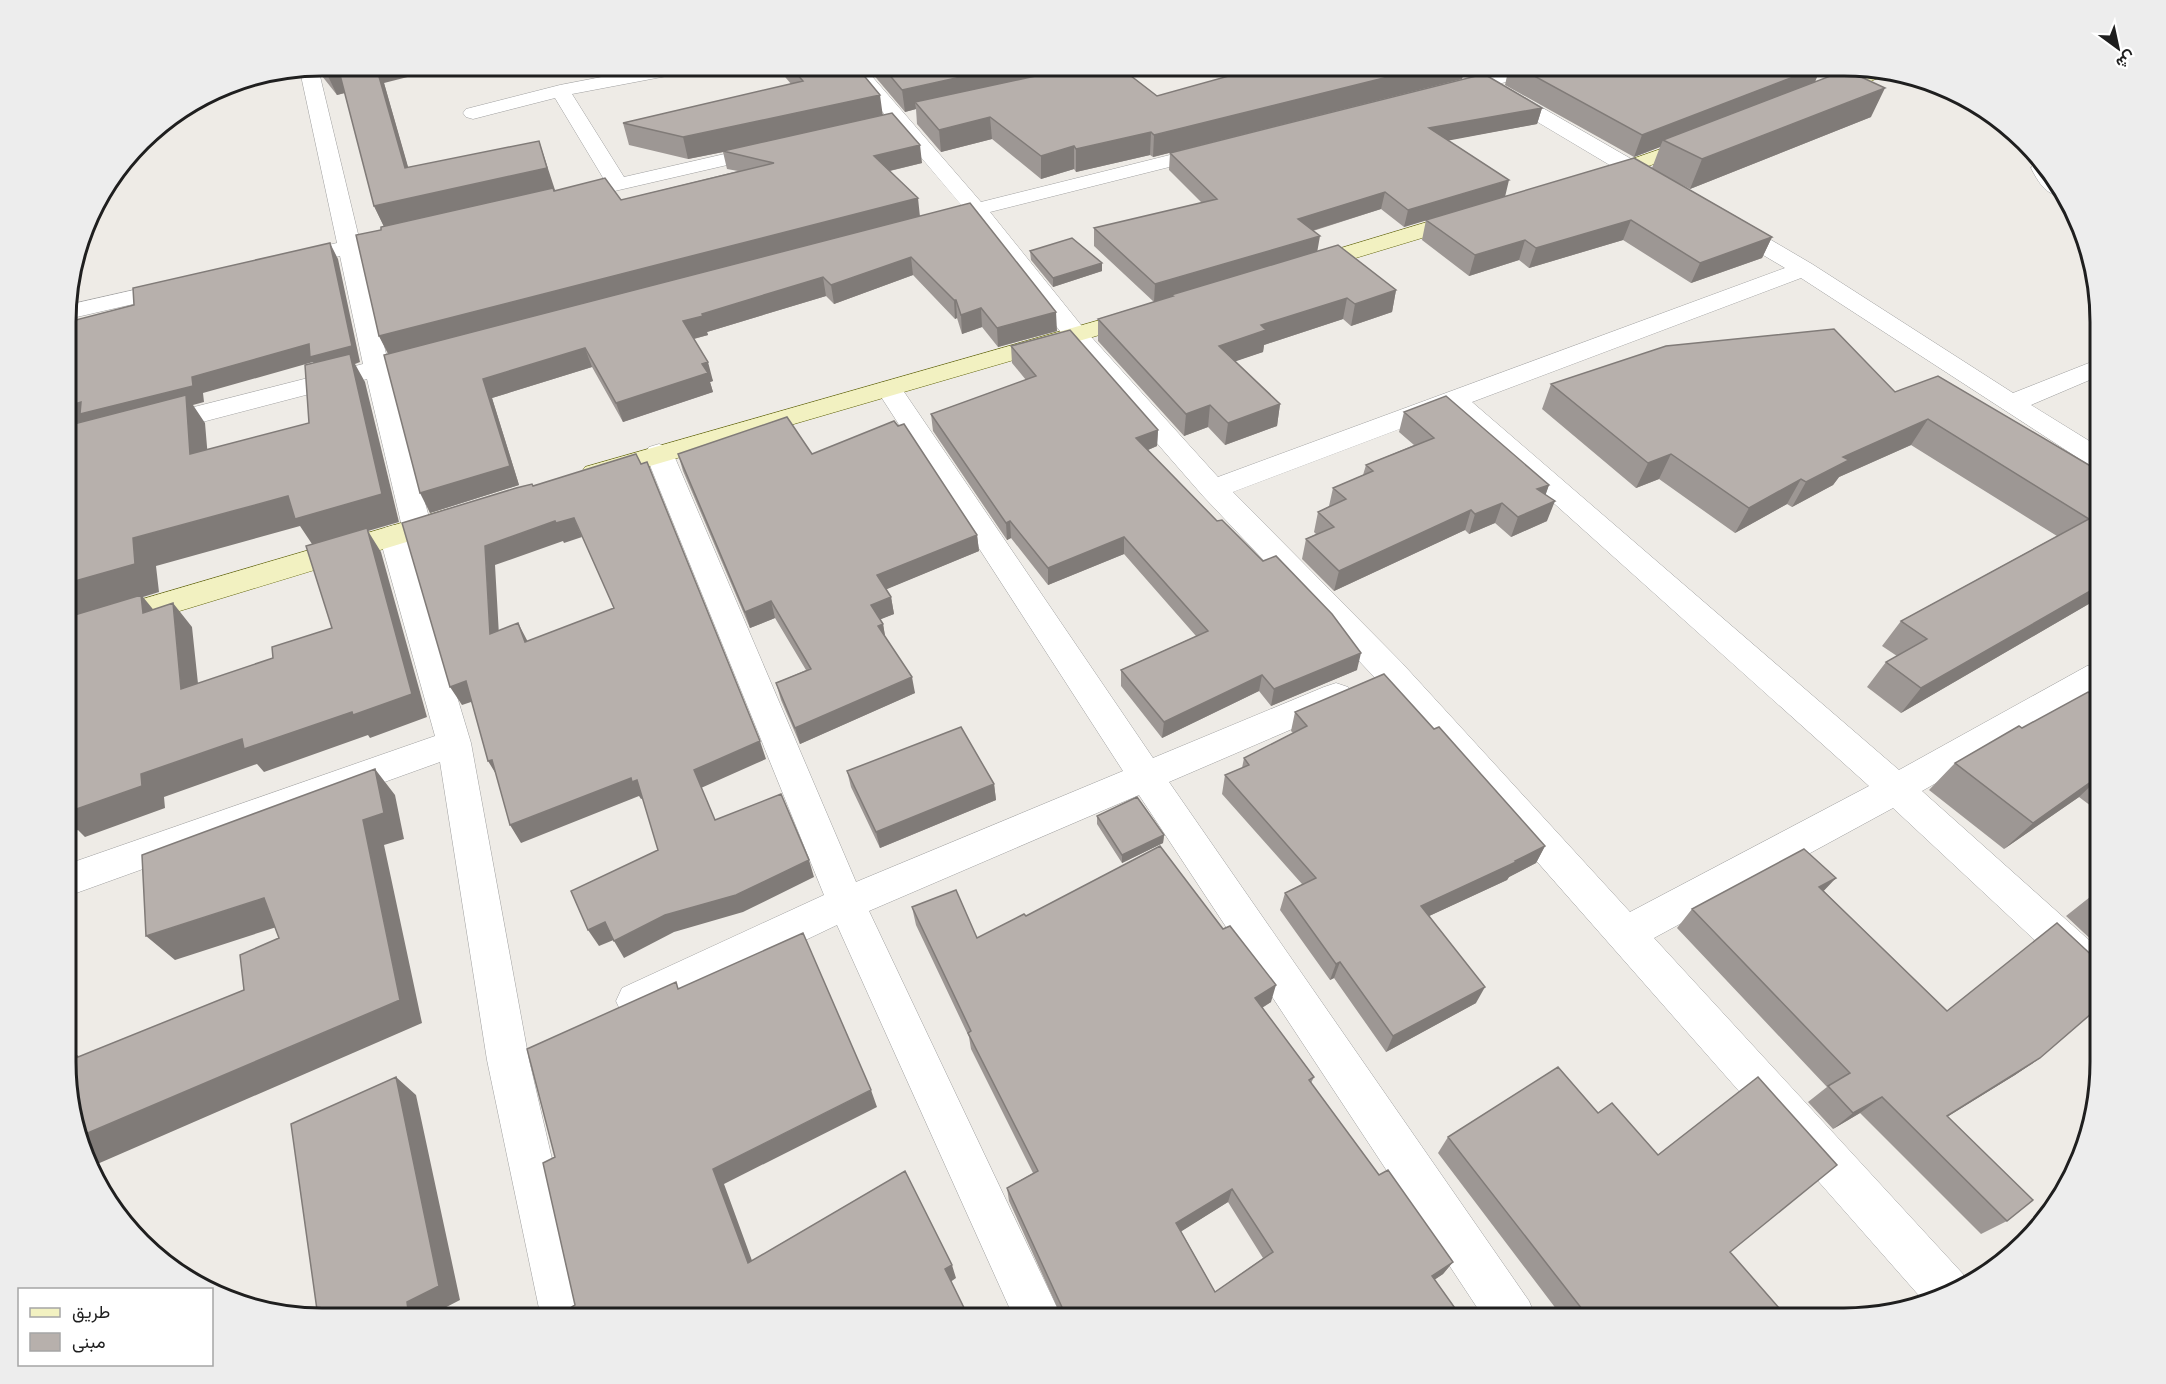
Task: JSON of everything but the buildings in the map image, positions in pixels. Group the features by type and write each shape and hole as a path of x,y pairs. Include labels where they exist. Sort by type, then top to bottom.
{"main road":[{"path":"1798,103 1849,76"},
{"path":"1574,184 1630,168 1720,133"},
{"path":"1284,272 1485,212"},
{"path":"571,480 1163,309"},
{"path":"76,631 472,512"}],"street":[{"path":"473,113 560,91 637,76"},
{"path":"862,76 976,209 1076,335 1213,489 1390,672 1942,1287"},
{"path":"1061,84 1097,76"},
{"path":"1472,76 1681,197"},
{"path":"1425,96 1506,76"},
{"path":"313,77 377,369 406,532 524,1053 563,1308"},
{"path":"560,91 618,184"},
{"path":"941,219 1241,143"},
{"path":"551,200 788,146"},
{"path":"1712,215 1804,269 2010,404 2090,453"},
{"path":"271,266 428,229"},
{"path":"1213,489 1452,398 1804,269"},
{"path":"77,310 203,281"},
{"path":"76,446 446,350"},
{"path":"2010,404 2090,371"},
{"path":"889,388 1146,777 1505,1308"},
{"path":"1452,398 1896,789 2090,966"},
{"path":"659,453 846,903 1033,1308"},
{"path":"603,1016 846,903 1390,672"},
{"path":"1626,934 1896,789 2090,680"},
{"path":"76,877 454,742"}]}
